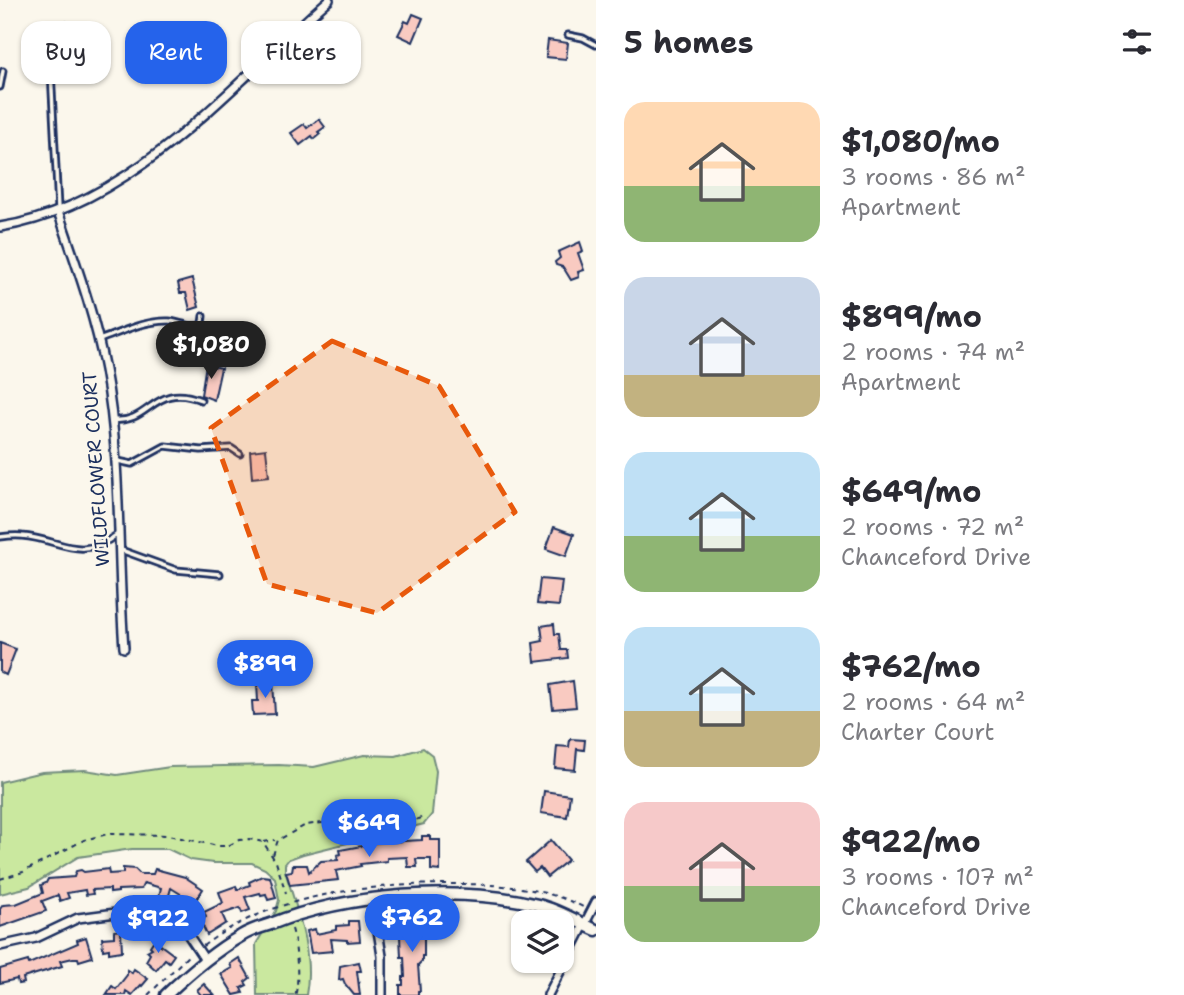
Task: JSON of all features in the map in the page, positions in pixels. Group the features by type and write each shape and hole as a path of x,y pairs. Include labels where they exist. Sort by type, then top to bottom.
{"street":[{"path":"0,227 58,211 114,184 169,144 330,0"},
{"name":"WILDFLOWER COURT","path":"58,211 99,340 112,420 124,648"},
{"path":"166,995 192,969 243,935 290,916 373,899 412,895 506,899 568,915 596,930"},
{"path":"373,899 382,956 382,995"},
{"path":"548,995 596,902"},
{"path":"0,946 36,938 78,918 131,911 156,914 184,930 205,960"}],"lane":[{"path":"568,35 583,38 596,46"},
{"path":"0,87 3,72"},
{"path":"52,84 58,211"},
{"path":"99,340 158,321 200,326 204,321 203,316"},
{"path":"112,420 136,417 149,405 167,396 188,396 201,400"},
{"path":"114,456 125,464 132,464 158,448 173,445 201,450 231,448 240,454"},
{"path":"0,537 22,536 80,549 100,545 118,534"},
{"path":"119,549 176,570 220,574"}],"path":[{"path":"0,879 23,872 84,840 108,834 168,835 228,846 239,840 249,839 278,841 306,825 321,822 351,818 399,825 424,817"},
{"path":"273,856 278,841"},
{"path":"263,842 273,856 286,893"},
{"path":"292,929 297,942 295,963 298,990 295,995"}],"highlighted area":[{"path":"332,341 439,386 515,512 377,613 267,584 211,428"}],"green space":[{"path":"423,748 432,755 436,771 432,814 424,824 303,854 289,859 285,864 306,948 306,995 257,995 256,944 276,911 279,900 275,878 252,863 213,863 191,860 168,849 132,849 78,857 29,887 0,894 0,782 42,772 85,770 117,775 170,767 314,767 364,755 396,756"}],"building":[{"path":"413,14 423,18 413,42 398,35 405,21 409,23"},
{"path":"548,40 568,43 566,59 546,57"},
{"path":"319,119 325,127 318,132 320,134 314,139 312,136 300,145 291,133 304,124 307,128"},
{"path":"580,242 583,251 578,253 584,270 578,272 579,277 571,280 563,267 555,262 560,258 558,252"},
{"path":"192,279 199,307 190,310 186,293 180,293 178,283"},
{"path":"206,364 221,368 214,400 201,395"},
{"path":"266,449 269,476 252,478 250,451"},
{"path":"554,527 574,534 566,556 546,549"},
{"path":"540,579 562,581 559,606 537,604"},
{"path":"554,624 555,634 559,634 561,650 567,650 568,658 535,662 533,643 543,641 541,626"},
{"path":"0,643 16,649 6,675 0,672"},
{"path":"573,681 576,707 553,709 550,685"},
{"path":"273,682 275,714 253,715 252,701 258,701 257,683"},
{"path":"570,739 585,740 584,750 577,749 575,770 555,768 557,746 569,747"},
{"path":"544,791 570,795 567,817 541,813"},
{"path":"422,836 430,836 430,840 440,840 440,871 431,870 431,859 416,859 417,867 408,867 407,857 387,858 387,861 360,864 361,866 336,871 338,880 290,885 286,872 292,871 293,865 307,865 309,872 321,861 338,860 340,850 367,843 422,840"},
{"path":"551,840 568,860 547,877 540,868 535,872 526,862"},
{"path":"123,868 135,869 140,874 153,874 155,869 185,877 203,889 190,909 182,905 187,898 171,888 168,899 159,896 161,888 144,883 141,889 118,892 110,893 110,889 92,890 93,894 86,895 85,890 67,893 69,898 60,901 58,895 42,901 46,911 0,927 0,909 3,905 16,904 43,893 41,885 48,879 74,877 76,871 81,870 84,872 108,869 109,874 123,873"},
{"path":"262,876 270,877 276,898 268,900 266,894 260,893 245,897 250,910 242,913 240,908 222,914 226,923 207,935 200,920 206,917 204,912 223,903 219,892 236,886 237,890"},
{"path":"421,916 427,938 424,938 424,956 418,965 420,991 418,995 400,995 400,985 403,985 405,977 400,936 405,936 403,917"},
{"path":"349,921 358,921 360,941 331,939 333,951 311,953 307,931 315,929 316,934 336,930 336,926 349,925"},
{"path":"121,930 122,951 109,953 109,949 103,950 102,938 114,937 114,931"},
{"path":"86,937 92,957 79,961 78,958 73,958 60,961 62,966 23,978 24,983 18,984 17,979 0,983 0,969 28,961 29,964"},
{"path":"154,940 174,955 169,962 165,959 156,970 146,961 150,954 147,951 152,948 150,946"},
{"path":"239,958 250,978 245,982 247,985 241,988 243,993 234,995 221,974 232,968 230,964"},
{"path":"359,962 361,971 357,971 360,995 354,995 343,979 339,980 340,966"},
{"path":"134,969 148,979 142,986 132,995 126,991 125,995 106,995 112,986 116,989 127,975 127,970 132,973"},
{"path":"204,984 214,995 201,995 197,990"}]}
